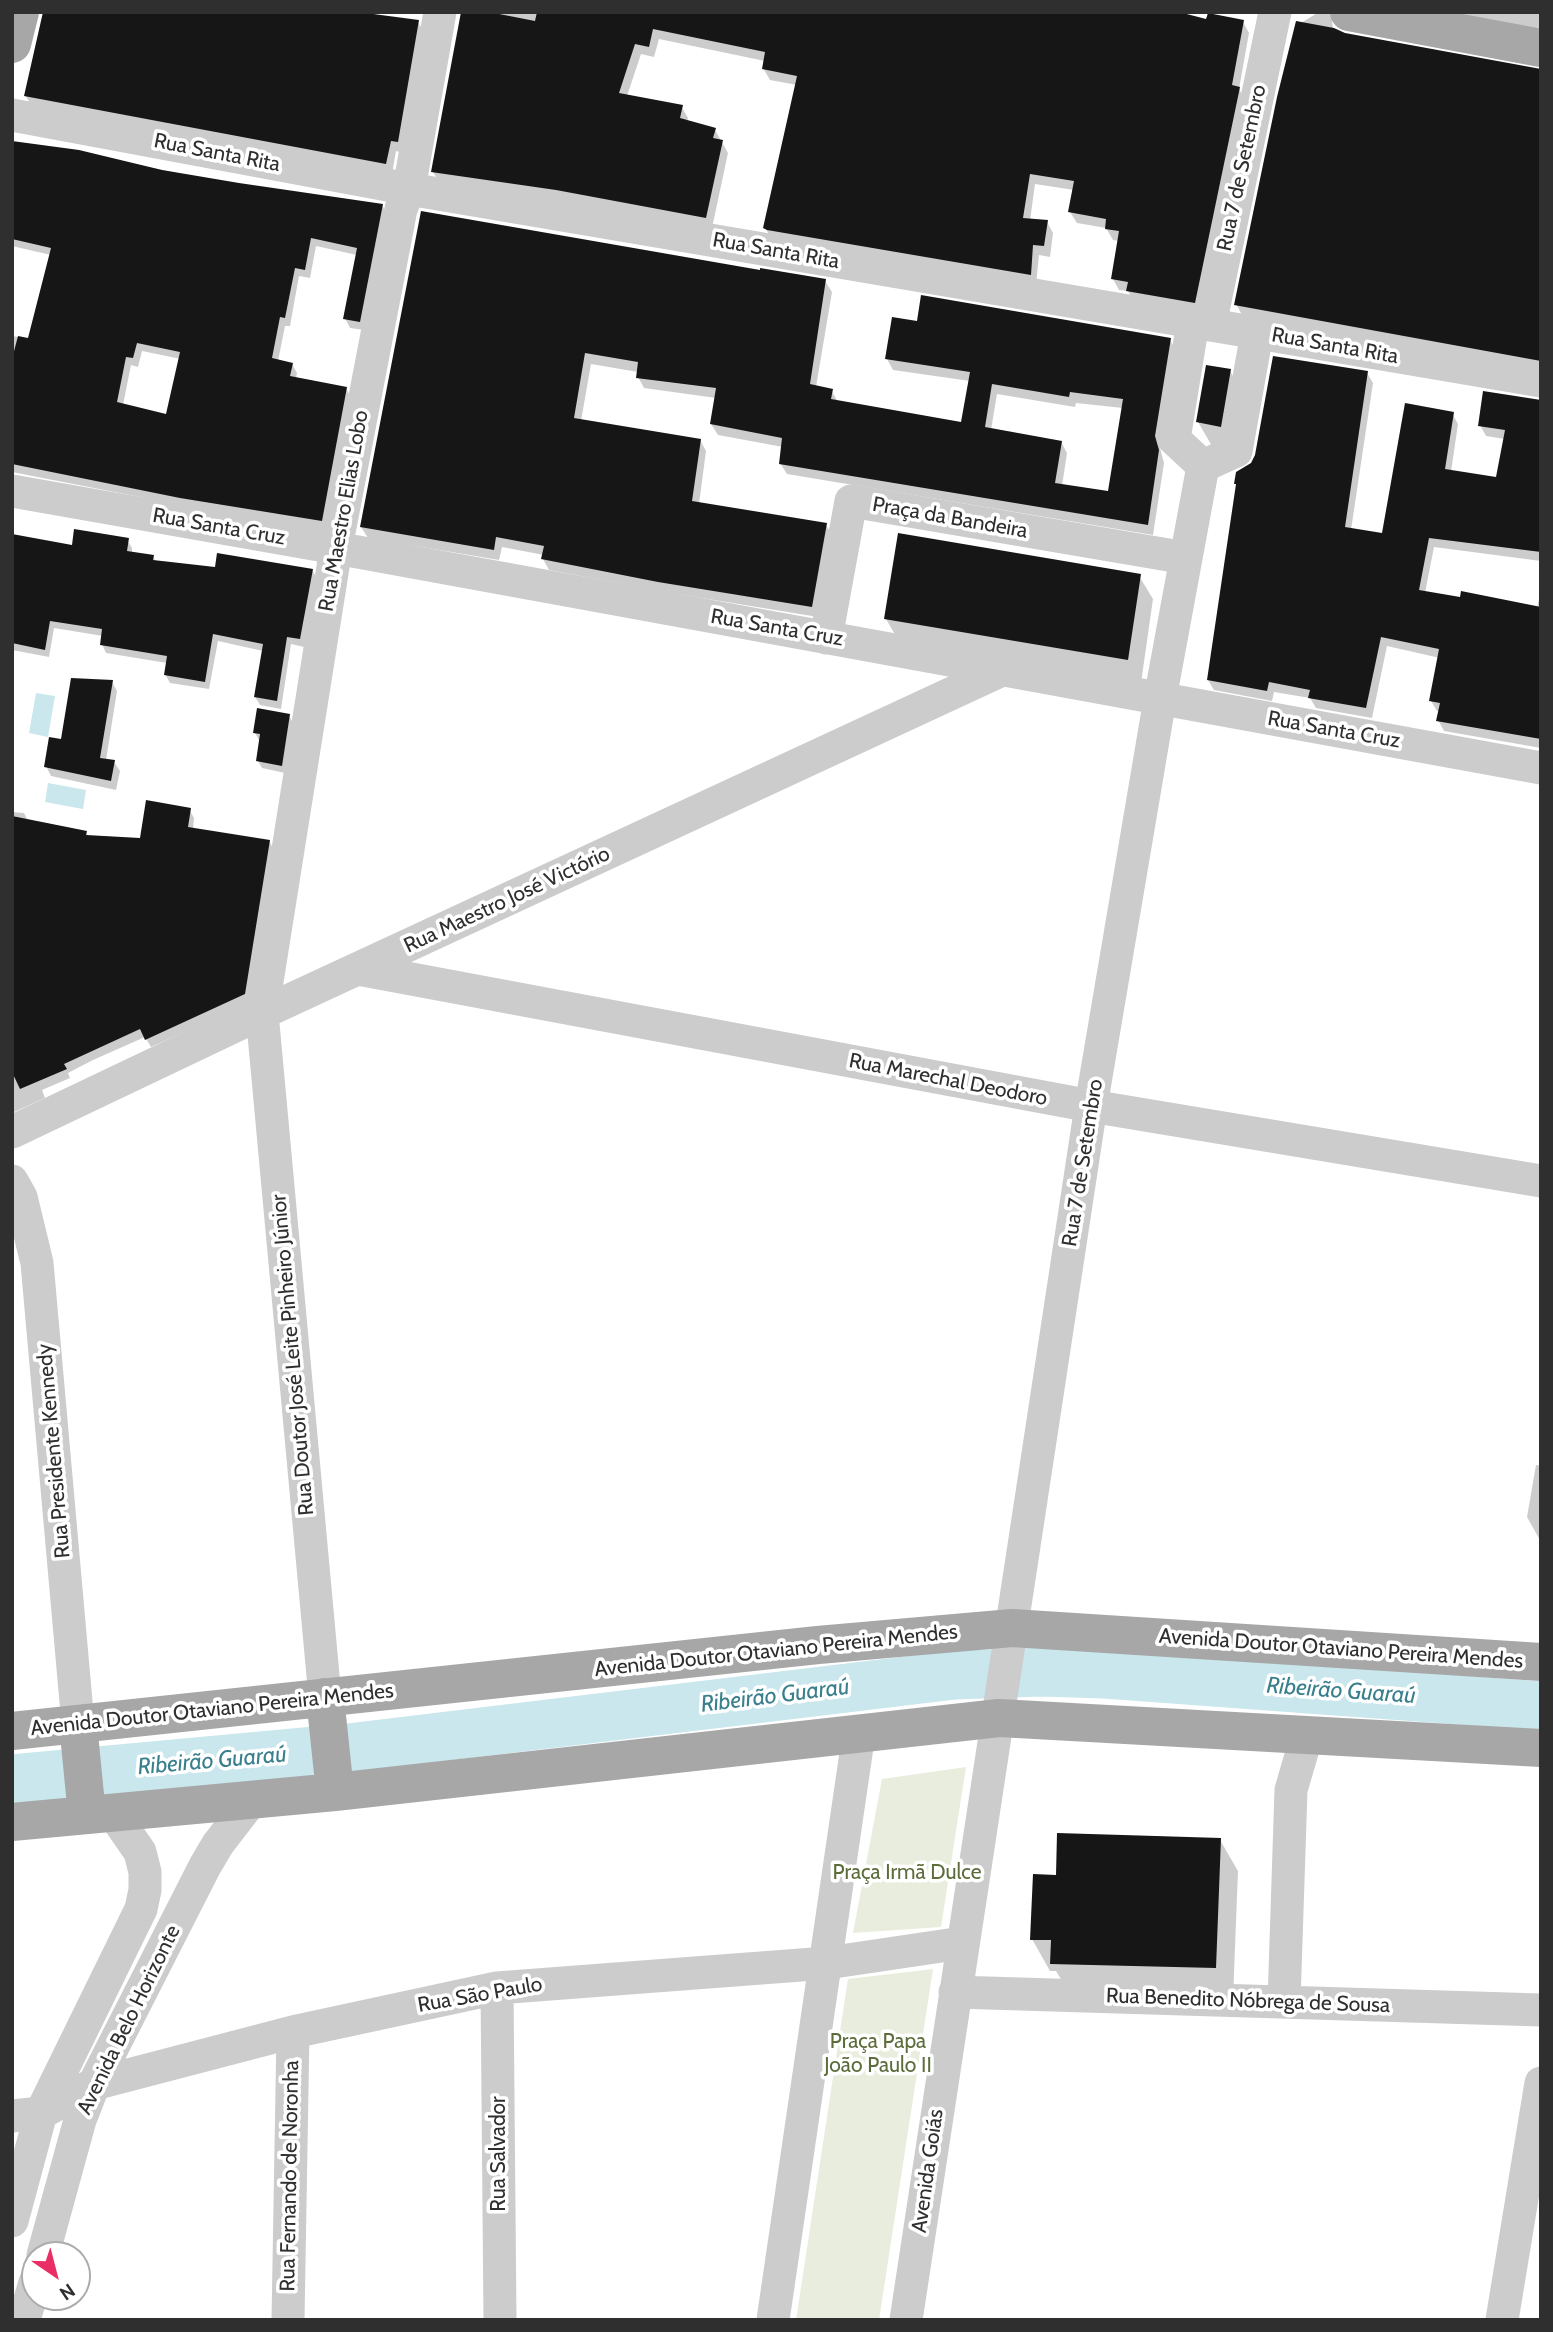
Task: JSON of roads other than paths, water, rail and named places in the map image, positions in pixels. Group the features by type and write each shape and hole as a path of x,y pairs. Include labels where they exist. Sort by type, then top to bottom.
{"main road":[{"path":"12,44 20,12"},
{"path":"1349,12 1541,48"},
{"name":"Avenida Doutor Otaviano Pereira Mendes","path":"12,1822 89,1780 326,1710 831,1643 1011,1638 1541,1662"},
{"name":"Avenida Doutor Otaviano Pereira Mendes","path":"12,1731 89,1780 251,1800 334,1780 859,1733 1001,1705 1307,1735 1541,1748"},
{"path":"326,1710 334,1780"}],"street":[{"name":"Rua Maestro Elias Lobo","path":"262,1013 336,548 401,209 409,189 440,12"},
{"name":"Rua 7 de Setembro","path":"1203,466 1174,439 1275,12"},
{"name":"Rua Santa Rita","path":"12,115 409,189 1541,381"},
{"path":"1160,699 1203,466 1236,451 1257,333"},
{"name":"Rua Santa Cruz","path":"12,491 1541,768"},
{"name":"Praça da Bandeira","path":"826,638 851,501 1186,558"},
{"name":"Rua Maestro José Victório","path":"12,1132 262,1013 1002,670"},
{"name":"Rua 7 de Setembro","path":"1011,1638 1091,1106 1160,699"},
{"name":"Rua Marechal Deodoro","path":"358,969 1091,1106 1541,1181"},
{"name":"Rua Doutor José Leite Pinheiro Júnior","path":"262,1013 326,1710"},
{"name":"Rua Presidente Kennedy","path":"12,1181 20,1197 37,1263 89,1780"},
{"name":"Avenida Goiás","path":"906,2320 962,1942 1011,1638"},
{"path":"773,2320 859,1733"},
{"path":"1284,2002 1291,1790 1307,1735"},
{"name":"Avenida Belo Horizonte","path":"12,2221 27,2114 141,1909 145,1890 145,1872 139,1852 89,1780"},
{"name":"Avenida Belo Horizonte","path":"47,2241 80,2120 94,2084 205,1866 251,1800"},
{"name":"Rua São Paulo","path":"27,2114 94,2084 293,2032 497,1988 827,1963 962,1942"},
{"name":"Rua Salvador","path":"497,1988 500,2320"},
{"name":"Rua Benedito Nóbrega de Sousa","path":"955,1992 1541,2010"},
{"name":"Rua Fernando de Noronha","path":"288,2320 293,2032"},
{"path":"1502,2320 1534,2164 1541,2083"}],"water":[{"path":"36,693 55,696 48,737 29,733"},
{"path":"48,783 86,790 83,809 45,802"}],"waterway":[{"name":"Ribeirão Guaraú","path":"12,1779 348,1748 955,1675 1041,1672 1105,1674 1541,1706"}],"park label":[{"name":"Praça Irmã Dulce","path":"907,1873"},
{"name":"Praça Papa João Paulo II","path":"878,2054"}]}
